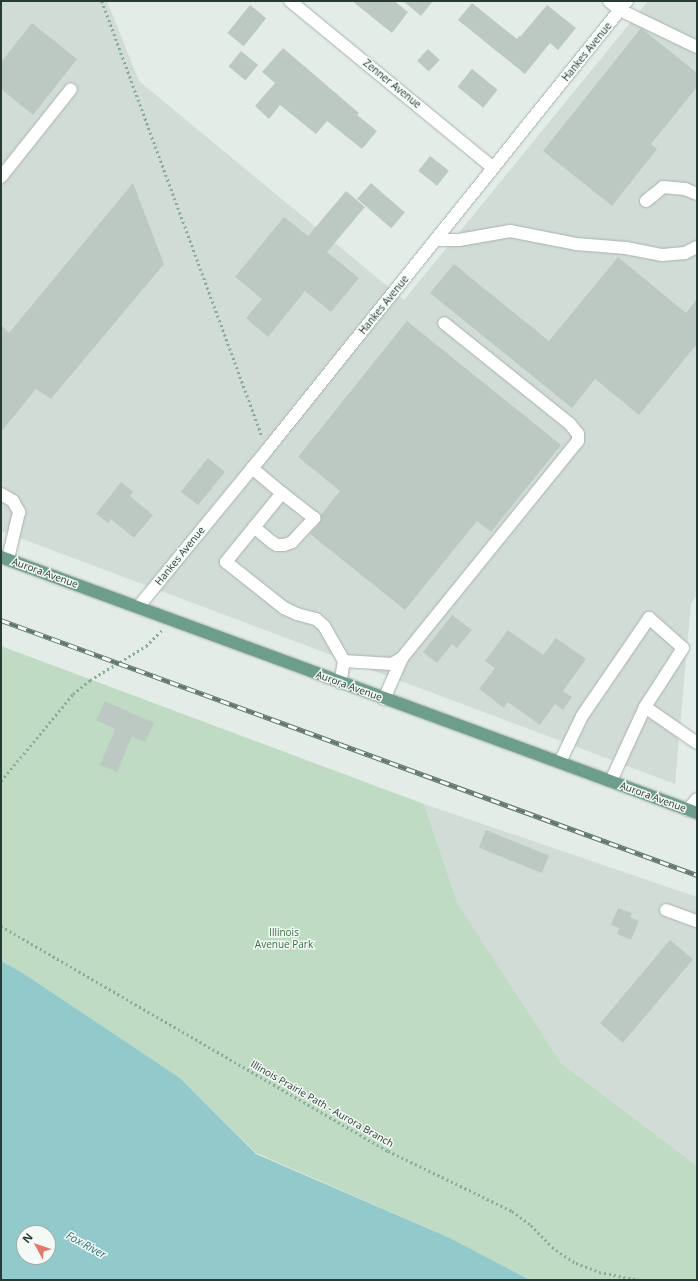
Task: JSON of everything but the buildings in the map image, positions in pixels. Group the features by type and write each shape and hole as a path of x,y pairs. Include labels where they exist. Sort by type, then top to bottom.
{"main road":[{"name":"Aurora Avenue","path":"4,558 139,606 340,683 693,811"}],"street":[{"name":"Zenner Avenue","path":"290,1 493,168"},
{"path":"609,1 624,5 697,47"},
{"name":"Hankes Avenue","path":"139,606 267,450 624,5"},
{"path":"1,177 71,89"},
{"path":"646,201 663,187 686,188 697,194"},
{"path":"436,240 459,240 510,231 576,244 626,248 662,255 685,253 697,247"},
{"path":"384,699 402,658 578,441 578,434 570,424 444,323"},
{"path":"252,468 314,518 292,542 284,546 277,545 272,542 254,527"},
{"path":"282,493 226,562 284,608 301,616 316,619 324,626 344,661 340,683"},
{"path":"1,494 6,495 13,501 19,512 4,558"},
{"path":"560,762 582,716 649,618 683,648 644,707 611,781"},
{"path":"344,661 392,664 402,658"},
{"path":"644,707 697,743"},
{"path":"693,811 697,799"},
{"path":"666,910 697,921"}],"path":[{"path":"102,1 267,450"},
{"path":"1,781 73,694 90,680 146,646 158,635 170,618"},
{"name":"Illinois Prairie Path - Aurora Branch","path":"1,926 388,1151 512,1211 531,1225 552,1247 576,1263 599,1272 639,1280"}],"shaded area":[{"path":"1,1 107,1 139,81 404,300 648,1 697,1 697,595 691,603 675,784 1,531"},
{"path":"424,804 697,897 697,1166 561,1063 456,903"}],"green space":[{"name":"Illinois Avenue Park","path":"1,646 424,804 457,903 561,1063 697,1166 697,1280 530,1280 450,1238 256,1153 180,1078 23,973 1,961"}],"water":[{"name":"Fox River","path":"1,961 23,973 180,1078 256,1154 450,1238 530,1280 1,1280"}],"railway":[{"path":"1,620 697,875"}]}
